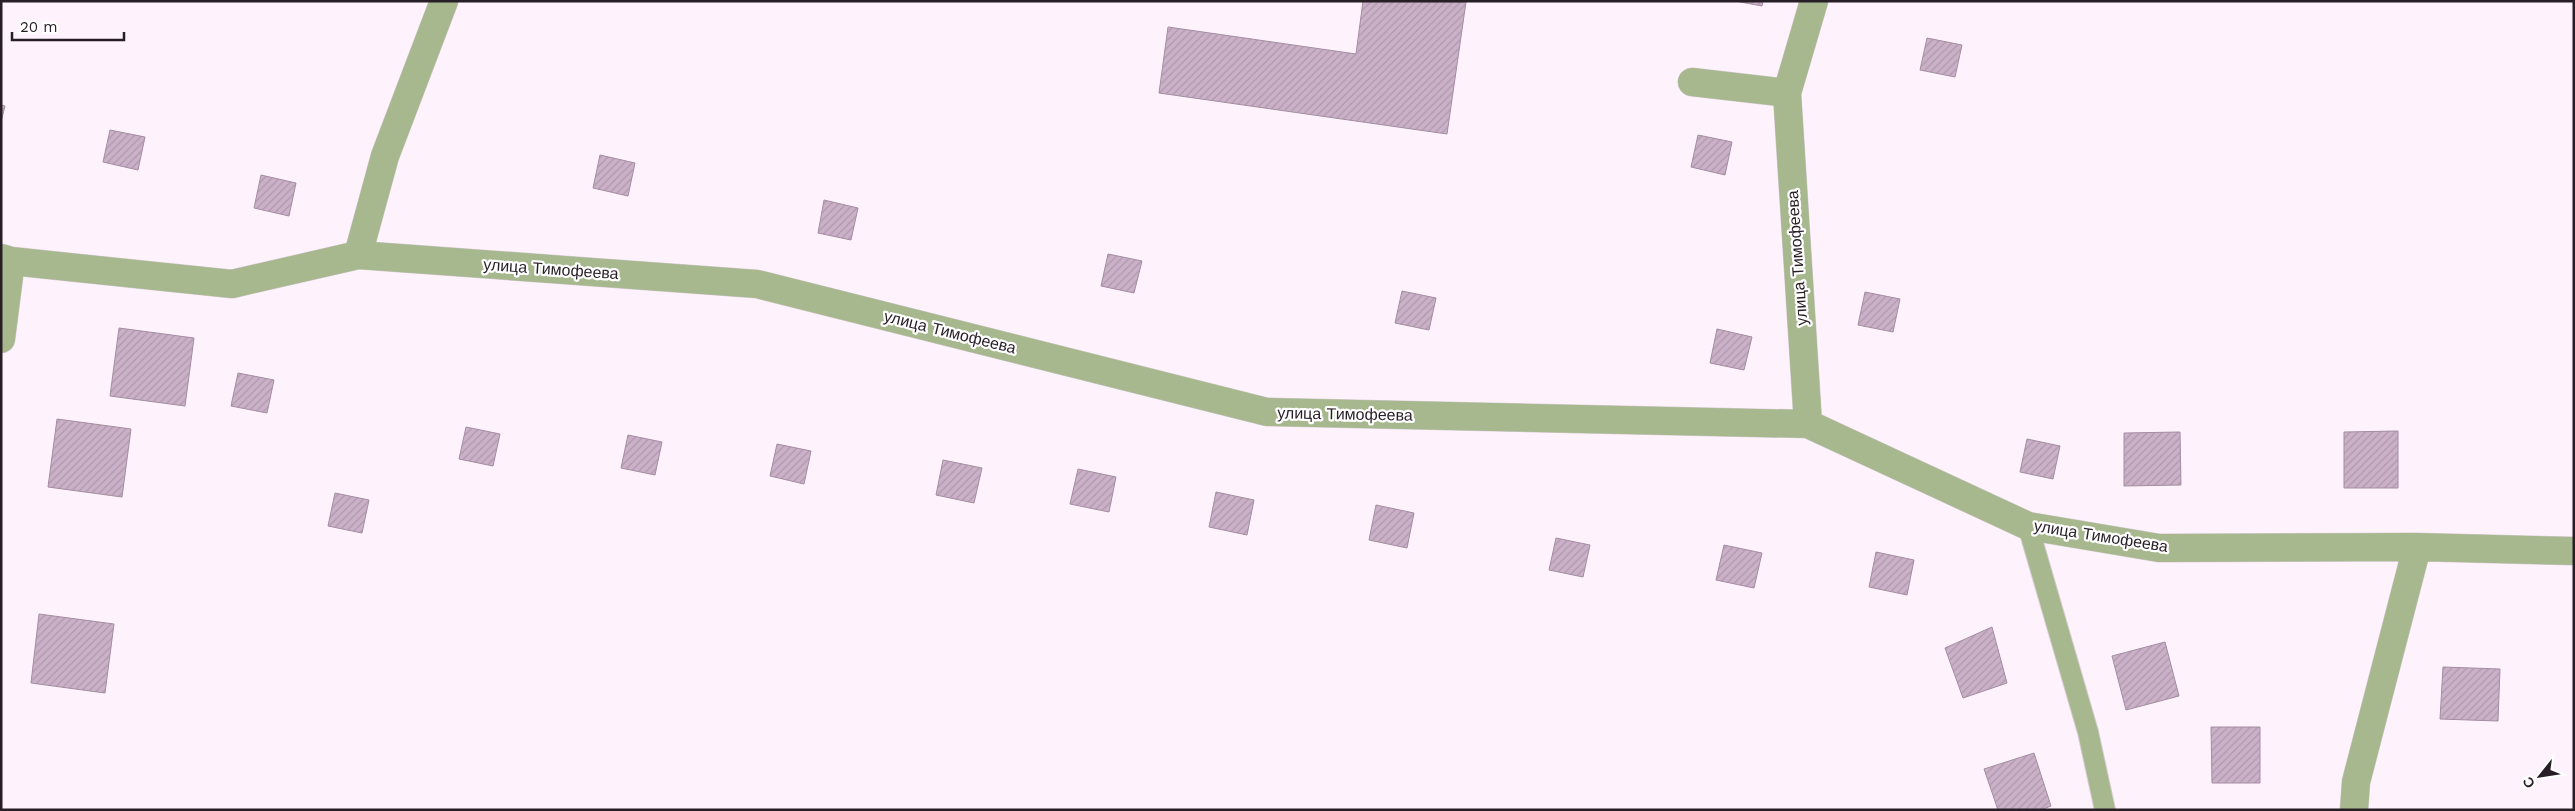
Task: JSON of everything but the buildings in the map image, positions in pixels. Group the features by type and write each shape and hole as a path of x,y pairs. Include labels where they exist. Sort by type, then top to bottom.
{"street":[{"path":"358,256 385,156 444,1"},
{"name":"улица Тимофеева","path":"1808,424 1787,94 1814,1"},
{"path":"1692,82 1787,94"},
{"name":"улица Тимофеева","path":"6,260 232,284 358,256 757,284 1267,412 1808,424 2028,526 2159,548 2417,547 2574,551"},
{"path":"1,339 6,260"},
{"path":"2354,810 2356,782 2417,547"}],"lane":[{"path":"2028,526 2088,732 2105,810"}]}
